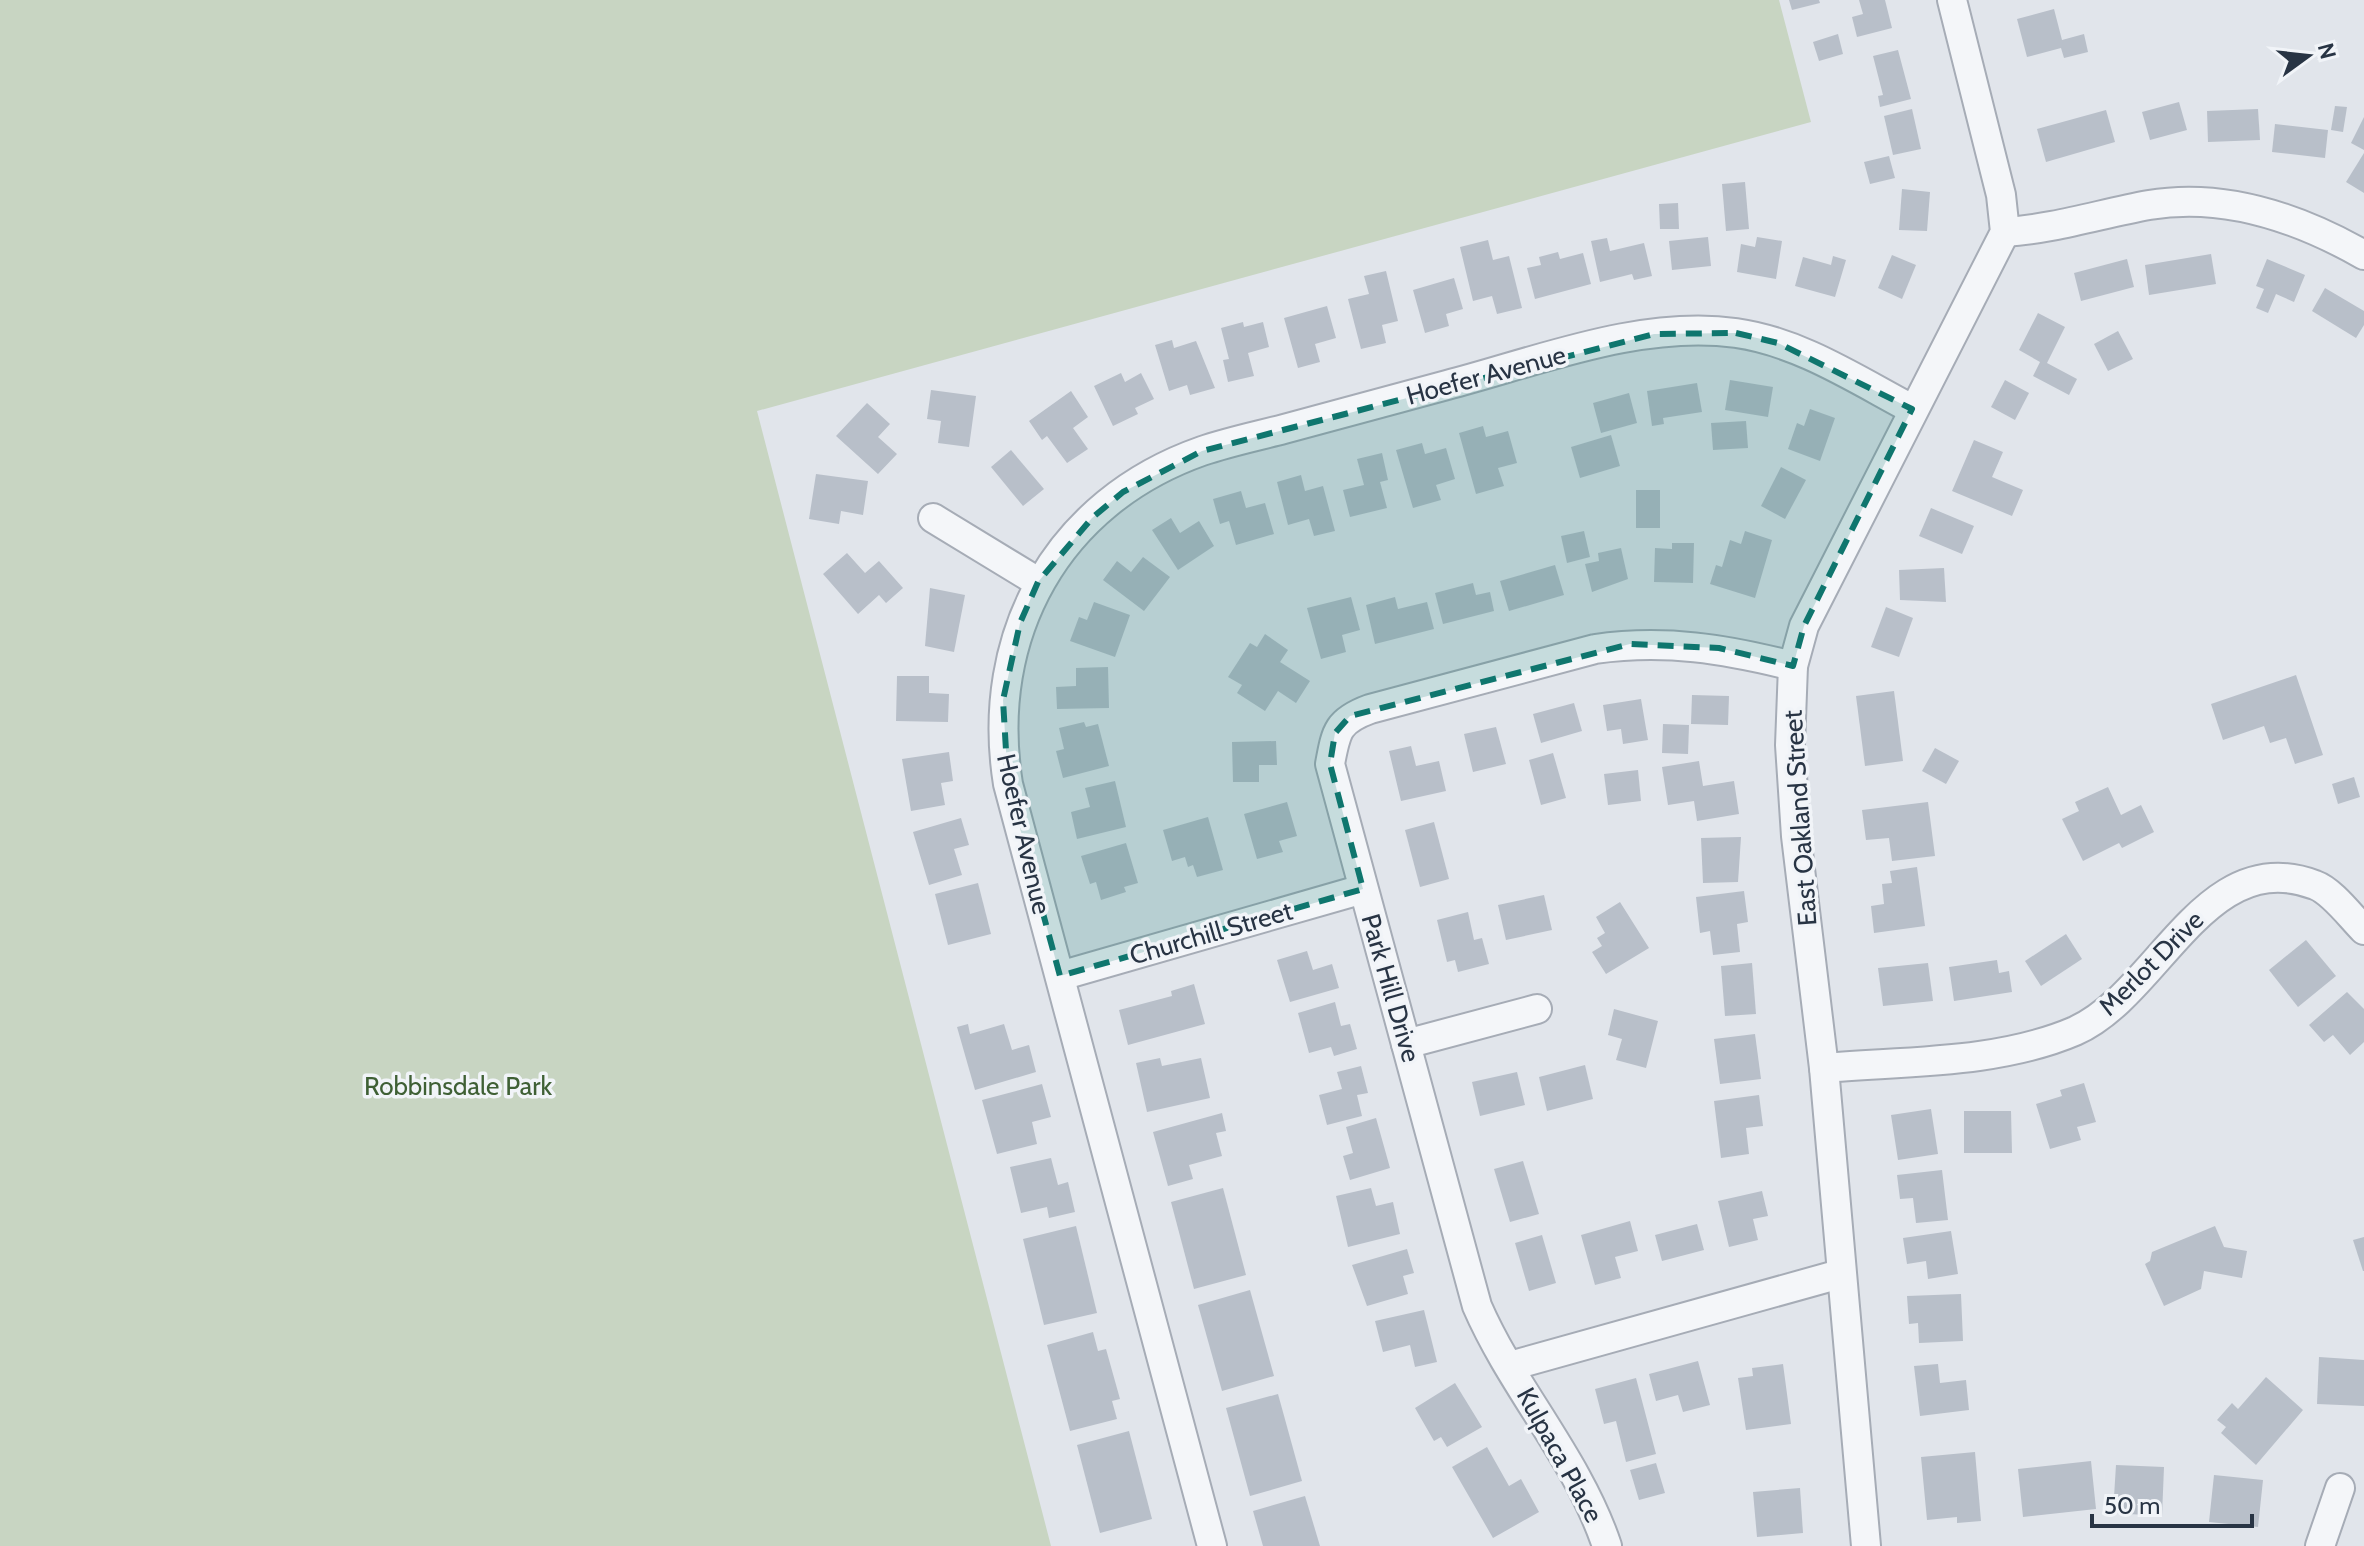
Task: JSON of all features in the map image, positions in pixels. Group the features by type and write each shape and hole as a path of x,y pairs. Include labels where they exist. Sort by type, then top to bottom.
{"street":[{"path":"1952,0 2001,195 2005,232 2034,230 2151,205 2190,201 2233,204 2278,216 2329,235 2364,255"},
{"name":"East Oakland Street","path":"1866,1546 1824,1068 1795,821 1790,745 1793,666 1804,626 1912,409 2005,232"},
{"name":"Hoefer Avenue","path":"1212,1546 1033,883 1002,746 1008,661 1038,582 1092,518 1123,492 1202,451 1601,344 1690,331 1736,333 1778,343 1810,356 1912,409"},
{"path":"933,518 1038,582"},
{"name":"Park Hill Drive","path":"1510,1366 1490,1336 1477,1306 1330,764 1335,733 1350,716 1595,649 1630,644 1719,648 1793,666"},
{"name":"Merlot Drive","path":"1824,1068 2023,1050 2078,1030 2117,1004 2200,912 2241,883 2276,878 2317,885 2364,930"},
{"name":"Churchill Street","path":"1060,976 1363,889"},
{"path":"1406,1044 1537,1009"},
{"path":"1510,1366 1840,1274"},
{"name":"Kulpaca Place","path":"1510,1366 1585,1492 1607,1546"},
{"path":"2320,1546 2340,1488"}],"highlighted area":[{"path":"1736,333 1778,343 1912,409 1804,626 1793,666 1719,648 1630,644 1350,716 1335,733 1330,764 1363,889 1060,976 1008,784 1003,700 1020,623 1038,582 1092,518 1123,492 1202,451 1654,334"}],"green space":[{"name":"Robbinsdale Park","path":"0,0 1779,0 1811,122 757,411 1051,1546 0,1546"}],"building":[{"path":"1789,0 1819,0 1820,3 1792,10"},
{"path":"1859,0 1885,0 1892,28 1857,37 1852,17 1863,14"},
{"path":"2054,9 2062,40 2084,34 2088,52 2064,58 2061,48 2027,57 2017,19"},
{"path":"1838,34 1843,54 1819,61 1813,42"},
{"path":"1898,50 1911,99 1880,107 1878,96 1883,95 1873,56"},
{"path":"2179,102 2187,130 2150,140 2142,112"},
{"path":"2335,106 2347,107 2343,132 2331,130"},
{"path":"1912,109 1921,149 1893,155 1884,116"},
{"path":"2258,109 2260,140 2208,142 2207,111"},
{"path":"2106,110 2115,142 2046,162 2037,129"},
{"path":"2364,117 2364,150 2351,143"},
{"path":"2275,124 2328,130 2325,158 2272,152"},
{"path":"2364,153 2364,193 2346,182"},
{"path":"1889,156 1895,178 1870,184 1864,162"},
{"path":"1745,182 1749,229 1726,231 1722,184"},
{"path":"1902,189 1930,192 1927,231 1899,230"},
{"path":"1678,203 1679,229 1660,229 1659,204"},
{"path":"1708,237 1711,266 1672,270 1669,241"},
{"path":"1757,237 1782,241 1776,279 1737,272 1741,244 1755,247"},
{"path":"1607,238 1610,251 1644,243 1652,276 1634,280 1632,274 1600,282 1591,241"},
{"path":"1488,240 1493,260 1509,256 1522,308 1497,314 1492,296 1473,301 1460,247"},
{"path":"1558,252 1560,259 1583,253 1591,284 1535,299 1527,268 1541,265 1539,257"},
{"path":"2211,254 2216,284 2149,295 2145,265"},
{"path":"1892,255 1916,265 1902,299 1878,288"},
{"path":"1833,256 1846,260 1835,297 1795,286 1803,257 1831,265"},
{"path":"2127,259 2134,287 2081,301 2074,273"},
{"path":"2267,259 2305,275 2294,302 2276,294 2268,313 2256,308 2264,289 2256,286"},
{"path":"1386,271 1398,321 1382,325 1386,343 1361,349 1348,299 1369,294 1364,276"},
{"path":"1454,278 1463,309 1446,314 1449,326 1425,333 1413,290"},
{"path":"2325,288 2364,311 2364,325 2356,338 2312,311"},
{"path":"1327,306 1336,338 1315,344 1320,362 1298,368 1284,318"},
{"path":"2038,313 2065,327 2047,363 2077,379 2069,395 2033,376 2040,362 2019,350"},
{"path":"1243,322 1244,327 1263,322 1269,347 1248,353 1254,376 1228,382 1223,360 1229,359 1221,328"},
{"path":"2118,331 2133,359 2108,371 2094,344"},
{"path":"1172,340 1174,348 1196,341 1215,388 1190,395 1187,385 1169,391 1155,345"},
{"path":"1121,373 1125,382 1141,373 1154,399 1135,408 1138,414 1113,426 1094,386"},
{"path":"1730,380 1773,387 1768,417 1725,410"},
{"path":"2005,380 2029,393 2015,420 1991,407"},
{"path":"1697,383 1702,412 1663,418 1664,424 1652,426 1647,391"},
{"path":"931,390 976,396 969,447 938,443 941,421 927,419"},
{"path":"1071,391 1088,417 1073,428 1088,449 1067,463 1047,436 1042,440 1029,421"},
{"path":"1629,393 1637,423 1601,433 1593,403"},
{"path":"867,403 890,424 878,437 897,454 878,474 836,436"},
{"path":"1810,409 1835,418 1820,461 1788,449 1797,423 1804,426"},
{"path":"1746,421 1748,448 1713,450 1711,423"},
{"path":"1483,426 1486,437 1508,431 1517,463 1498,468 1504,486 1476,494 1459,433"},
{"path":"1611,435 1620,466 1580,478 1571,447"},
{"path":"1974,440 2003,452 1992,477 2023,490 2012,516 1952,491"},
{"path":"1422,443 1425,454 1446,448 1455,479 1436,485 1441,500 1413,508 1396,450"},
{"path":"1011,450 1044,489 1023,506 991,467"},
{"path":"1382,453 1388,480 1380,482 1387,508 1350,517 1343,490 1364,485 1357,459"},
{"path":"1781,467 1806,480 1785,519 1761,506"},
{"path":"816,474 868,481 863,515 841,511 839,524 809,519"},
{"path":"1301,475 1305,491 1323,486 1335,531 1314,536 1309,519 1288,525 1277,482"},
{"path":"1636,490 1660,490 1660,528 1636,528"},
{"path":"1241,491 1246,508 1265,503 1274,534 1236,545 1229,521 1220,524 1213,499"},
{"path":"1931,508 1974,526 1962,554 1919,536"},
{"path":"1171,518 1180,533 1199,521 1214,546 1178,570 1152,530"},
{"path":"1584,531 1590,557 1567,563 1561,536"},
{"path":"1745,531 1772,540 1755,598 1710,584 1716,565 1722,567 1730,540 1741,544"},
{"path":"1672,543 1694,543 1693,583 1654,582 1655,548 1672,549"},
{"path":"1621,548 1628,579 1592,592 1585,564 1599,561 1598,553"},
{"path":"847,553 865,573 879,561 903,588 886,603 879,595 858,614 823,574"},
{"path":"1143,557 1170,577 1144,611 1103,580 1117,561 1131,572"},
{"path":"1555,565 1564,595 1509,611 1500,581"},
{"path":"1944,568 1946,602 1900,600 1899,570"},
{"path":"1473,583 1476,595 1490,592 1494,611 1443,624 1435,593"},
{"path":"930,588 965,595 954,652 925,646"},
{"path":"1351,597 1360,630 1342,635 1346,652 1321,659 1307,608"},
{"path":"1395,597 1398,609 1427,602 1434,629 1375,644 1366,605"},
{"path":"1094,602 1130,615 1115,657 1070,641 1079,617 1087,620"},
{"path":"1886,607 1913,618 1899,657 1871,647"},
{"path":"1265,634 1288,650 1280,662 1310,681 1296,703 1278,691 1265,711 1237,693 1242,685 1228,677 1250,643 1257,647"},
{"path":"1108,667 1109,708 1057,709 1056,687 1076,686 1076,668"},
{"path":"2296,675 2323,755 2295,764 2286,738 2270,743 2264,726 2223,740 2211,704"},
{"path":"897,676 929,676 929,693 949,694 948,722 896,721"},
{"path":"1894,691 1903,761 1865,766 1856,696"},
{"path":"1692,695 1729,696 1728,725 1691,724"},
{"path":"1641,699 1648,740 1623,744 1621,729 1607,731 1603,705"},
{"path":"1574,703 1582,731 1541,743 1533,714"},
{"path":"1084,722 1086,727 1098,724 1109,766 1063,778 1056,751 1064,749 1059,728"},
{"path":"1663,724 1689,725 1688,754 1662,753"},
{"path":"1496,727 1506,764 1473,772 1464,734"},
{"path":"1276,741 1277,765 1259,765 1259,782 1233,782 1232,742"},
{"path":"1411,746 1416,766 1439,761 1446,791 1401,801 1389,751"},
{"path":"1935,748 1959,761 1946,784 1922,771"},
{"path":"949,752 953,781 941,783 945,805 911,811 902,759"},
{"path":"1553,753 1566,798 1541,805 1529,760"},
{"path":"1699,761 1703,786 1734,781 1739,814 1697,821 1694,801 1668,805 1662,767"},
{"path":"1638,770 1641,801 1608,805 1604,774"},
{"path":"2354,777 2360,797 2338,804 2332,784"},
{"path":"1115,781 1126,827 1077,839 1071,812 1090,807 1085,788"},
{"path":"2108,787 2121,815 2141,805 2154,832 2122,848 2119,843 2083,861 2062,819 2079,811 2075,802"},
{"path":"1287,802 1297,836 1279,841 1283,852 1257,859 1244,814"},
{"path":"1928,802 1935,856 1892,861 1889,838 1866,840 1862,810"},
{"path":"1208,817 1223,870 1197,877 1193,865 1188,867 1185,857 1172,861 1163,830"},
{"path":"961,818 969,845 954,849 962,875 929,885 913,832"},
{"path":"1434,822 1449,879 1420,887 1405,830"},
{"path":"1741,837 1738,882 1703,883 1701,838"},
{"path":"1126,843 1138,883 1124,887 1126,892 1101,900 1096,882 1090,884 1081,856"},
{"path":"1917,867 1925,926 1874,933 1871,906 1884,904 1882,884 1892,883 1890,871"},
{"path":"978,883 991,934 948,945 935,894"},
{"path":"1744,891 1748,922 1737,924 1740,952 1713,955 1710,931 1700,933 1696,897"},
{"path":"1544,895 1552,930 1506,940 1498,905"},
{"path":"1620,902 1649,948 1606,974 1592,952 1602,946 1597,938 1605,933 1596,917"},
{"path":"1468,912 1474,940 1482,938 1489,964 1458,972 1455,960 1447,962 1437,920"},
{"path":"2066,934 2082,959 2041,986 2025,961"},
{"path":"2306,940 2336,976 2298,1007 2269,970"},
{"path":"1307,951 1313,970 1332,964 1339,988 1290,1002 1277,960"},
{"path":"1997,960 1999,973 2009,971 2012,992 1954,1001 1949,967"},
{"path":"1752,963 1756,1014 1725,1016 1721,966"},
{"path":"1928,963 1933,1001 1883,1006 1878,968"},
{"path":"1194,984 1205,1024 1128,1045 1119,1010 1172,996 1171,991"},
{"path":"2347,992 2364,1009 2364,1042 2350,1055 2333,1035 2324,1042 2309,1025"},
{"path":"1335,1002 1341,1026 1350,1024 1357,1049 1334,1056 1331,1047 1309,1053 1298,1013"},
{"path":"1614,1009 1658,1021 1646,1068 1616,1060 1622,1039 1608,1035"},
{"path":"968,1024 970,1034 1004,1024 1012,1050 1029,1045 1036,1072 975,1090 957,1027"},
{"path":"1755,1034 1761,1079 1720,1084 1714,1039"},
{"path":"1160,1058 1162,1066 1201,1058 1210,1098 1147,1112 1136,1063"},
{"path":"1585,1065 1593,1099 1547,1111 1539,1077"},
{"path":"1361,1066 1368,1093 1357,1095 1362,1116 1327,1125 1319,1095 1342,1089 1337,1072"},
{"path":"1517,1072 1525,1105 1480,1116 1472,1082"},
{"path":"2084,1083 2096,1122 2077,1127 2081,1140 2050,1149 2036,1104 2062,1096 2060,1090"},
{"path":"1042,1084 1051,1117 1032,1122 1037,1144 997,1154 982,1100"},
{"path":"1759,1095 1763,1126 1746,1128 1749,1154 1721,1158 1714,1101"},
{"path":"1931,1109 1938,1154 1898,1160 1891,1115"},
{"path":"1964,1111 2011,1111 2012,1153 1964,1153"},
{"path":"1222,1113 1226,1131 1216,1133 1222,1156 1189,1165 1193,1179 1168,1186 1153,1132"},
{"path":"1376,1118 1390,1168 1350,1180 1343,1156 1353,1153 1346,1127"},
{"path":"1051,1158 1058,1185 1068,1182 1075,1212 1049,1218 1047,1207 1021,1213 1010,1167"},
{"path":"1523,1161 1539,1214 1510,1222 1494,1169"},
{"path":"1942,1170 1948,1220 1916,1223 1913,1198 1900,1199 1897,1175"},
{"path":"1223,1188 1246,1275 1194,1289 1171,1202"},
{"path":"1371,1188 1376,1206 1393,1202 1400,1234 1348,1247 1336,1196"},
{"path":"1762,1191 1768,1216 1753,1219 1758,1240 1729,1247 1718,1201"},
{"path":"1630,1221 1638,1251 1615,1257 1621,1278 1595,1285 1581,1235"},
{"path":"1697,1224 1704,1250 1662,1261 1655,1235"},
{"path":"1076,1226 1097,1313 1044,1325 1023,1239"},
{"path":"2215,1226 2224,1247 2247,1251 2242,1278 2204,1271 2201,1289 2164,1306 2145,1264 2150,1261 2152,1252"},
{"path":"1951,1231 1958,1274 1928,1279 1926,1261 1907,1264 1903,1238"},
{"path":"1542,1235 1556,1283 1529,1291 1515,1243"},
{"path":"2364,1237 2364,1271 2363,1271 2353,1240"},
{"path":"1407,1249 1414,1273 1403,1276 1408,1294 1367,1306 1352,1265"},
{"path":"1250,1290 1274,1376 1222,1391 1198,1305"},
{"path":"1961,1294 1963,1341 1919,1343 1918,1323 1909,1324 1907,1296"},
{"path":"1424,1310 1437,1362 1415,1367 1410,1345 1383,1352 1375,1321"},
{"path":"1093,1332 1098,1351 1106,1349 1120,1399 1112,1401 1117,1419 1070,1431 1047,1345"},
{"path":"2319,1357 2364,1360 2364,1406 2317,1404"},
{"path":"1698,1361 1710,1405 1683,1412 1678,1395 1656,1401 1649,1374"},
{"path":"1783,1364 1791,1424 1746,1430 1738,1378 1753,1376 1752,1368"},
{"path":"1938,1364 1940,1383 1966,1380 1969,1410 1920,1416 1914,1366"},
{"path":"2266,1377 2303,1410 2256,1465 2221,1433 2226,1427 2217,1420 2232,1403 2238,1409"},
{"path":"1636,1378 1656,1454 1626,1462 1616,1421 1604,1424 1595,1389"},
{"path":"1455,1383 1482,1427 1447,1447 1441,1437 1434,1441 1415,1408"},
{"path":"1278,1394 1302,1481 1250,1496 1226,1408"},
{"path":"1129,1431 1152,1519 1100,1533 1077,1445"},
{"path":"1487,1447 1509,1486 1521,1479 1539,1512 1493,1538 1452,1467"},
{"path":"1975,1452 1981,1521 1957,1523 1957,1517 1927,1520 1921,1457"},
{"path":"2091,1461 2096,1509 2023,1517 2018,1469"},
{"path":"1656,1463 1665,1493 1639,1500 1630,1470"},
{"path":"2116,1465 2164,1467 2162,1516 2113,1513"},
{"path":"2214,1475 2263,1480 2258,1527 2209,1522"},
{"path":"1800,1488 1803,1533 1757,1537 1753,1492"},
{"path":"1305,1496 1320,1546 1263,1546 1253,1511"}]}
